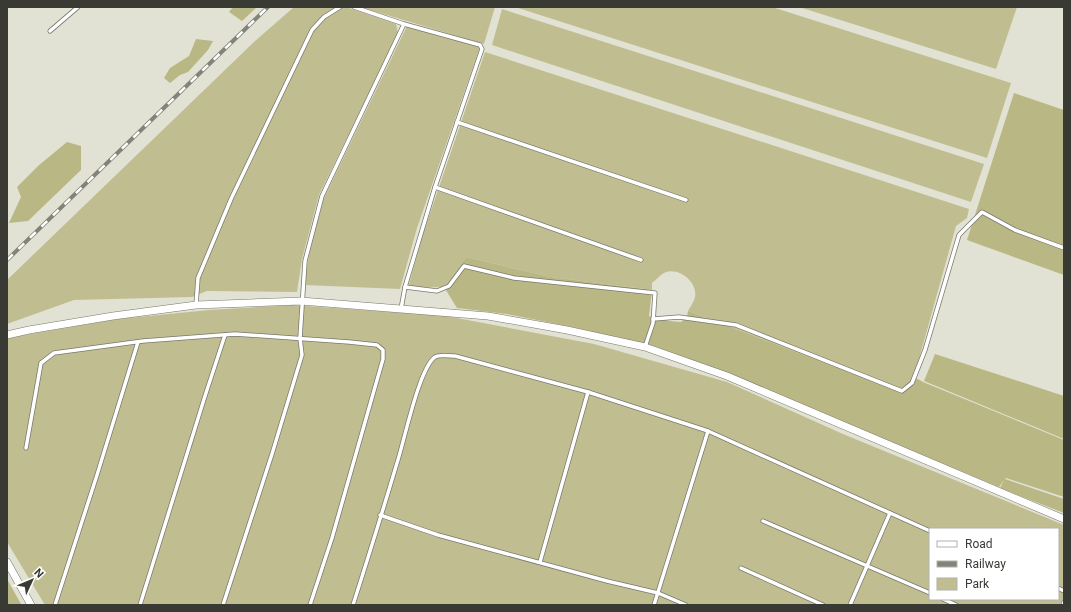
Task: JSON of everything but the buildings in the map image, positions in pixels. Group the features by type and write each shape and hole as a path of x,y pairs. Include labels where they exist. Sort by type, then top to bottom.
{"street":[{"path":"7,335 105,317 196,305 301,301 488,316 567,330 645,347 727,376 1064,519"},
{"path":"7,562 31,605"}],"lane":[{"path":"50,31 78,7"},
{"path":"196,305 198,278 231,199 312,30 324,17 340,7"},
{"path":"354,7 404,24 480,45 482,49 435,187 404,287 401,309"},
{"path":"223,605 291,394 302,355 300,338 301,301 305,261 322,196 404,24"},
{"path":"457,122 686,200"},
{"path":"435,187 641,260"},
{"path":"653,319 679,317 736,326 902,391 912,383 925,350 959,235 982,212 1015,230 1064,248"},
{"path":"404,287 437,291 449,286 464,266 514,278 655,293 653,319 645,347"},
{"path":"26,448 41,363 54,353 138,342 235,334 377,345 383,350 383,359 332,538 310,605"},
{"path":"140,605 225,335"},
{"path":"55,605 97,476 138,342"},
{"path":"353,605 380,515 398,462 414,401 426,367 435,357 442,355 456,356 588,392 708,431 929,531"},
{"path":"540,562 588,392"},
{"path":"654,605 708,431"},
{"path":"850,605 890,513"},
{"path":"380,515 438,535 607,581 658,593 686,605"},
{"path":"763,521 929,594"},
{"path":"741,568 823,605"},
{"path":"945,600 956,605"}],"green space":[{"path":"294,7 346,7 396,24 398,33 319,195 302,259 297,292 207,291 192,297 74,300 7,324 7,280 255,41"},
{"path":"360,7 495,7 484,44"},
{"path":"515,7 772,7 1011,83 987,158"},
{"path":"799,7 1017,7 996,69"},
{"path":"502,9 984,164 971,202 492,45"},
{"path":"407,26 480,47 417,228 400,289 304,285 310,249 324,198"},
{"path":"485,52 969,209 967,218 956,226 914,377 899,391 688,311 693,303 695,291 690,281 686,277 675,272 669,271 661,275 652,283 652,290 551,277 466,257 444,287 408,288 423,234"},
{"path":"293,305 446,316 594,344 727,382 843,434 1064,525 1064,605 45,605 7,542 7,338 118,319 209,310"}],"shaded area":[{"path":"233,7 257,7 242,21 229,12"},
{"path":"196,39 213,41 208,50 188,72 180,75 170,83 164,78 170,68 189,56"},
{"path":"1014,93 1064,110 1064,275 967,240"},
{"path":"67,142 81,146 81,170 28,221 9,223 21,197 17,187 38,166"},
{"path":"466,257 551,277 652,290 649,316 669,321 681,322 687,317 688,311 899,391 914,377 1064,440 1064,497 1006,478 1005,479 1064,499 1064,513 1000,488 1004,480 999,487 711,367 654,346 507,314 457,308 444,287"},
{"path":"935,354 1064,396 1064,439 924,381"},
{"path":"7,579 21,604 7,605"}],"railway":[{"path":"7,260 268,7"}]}
